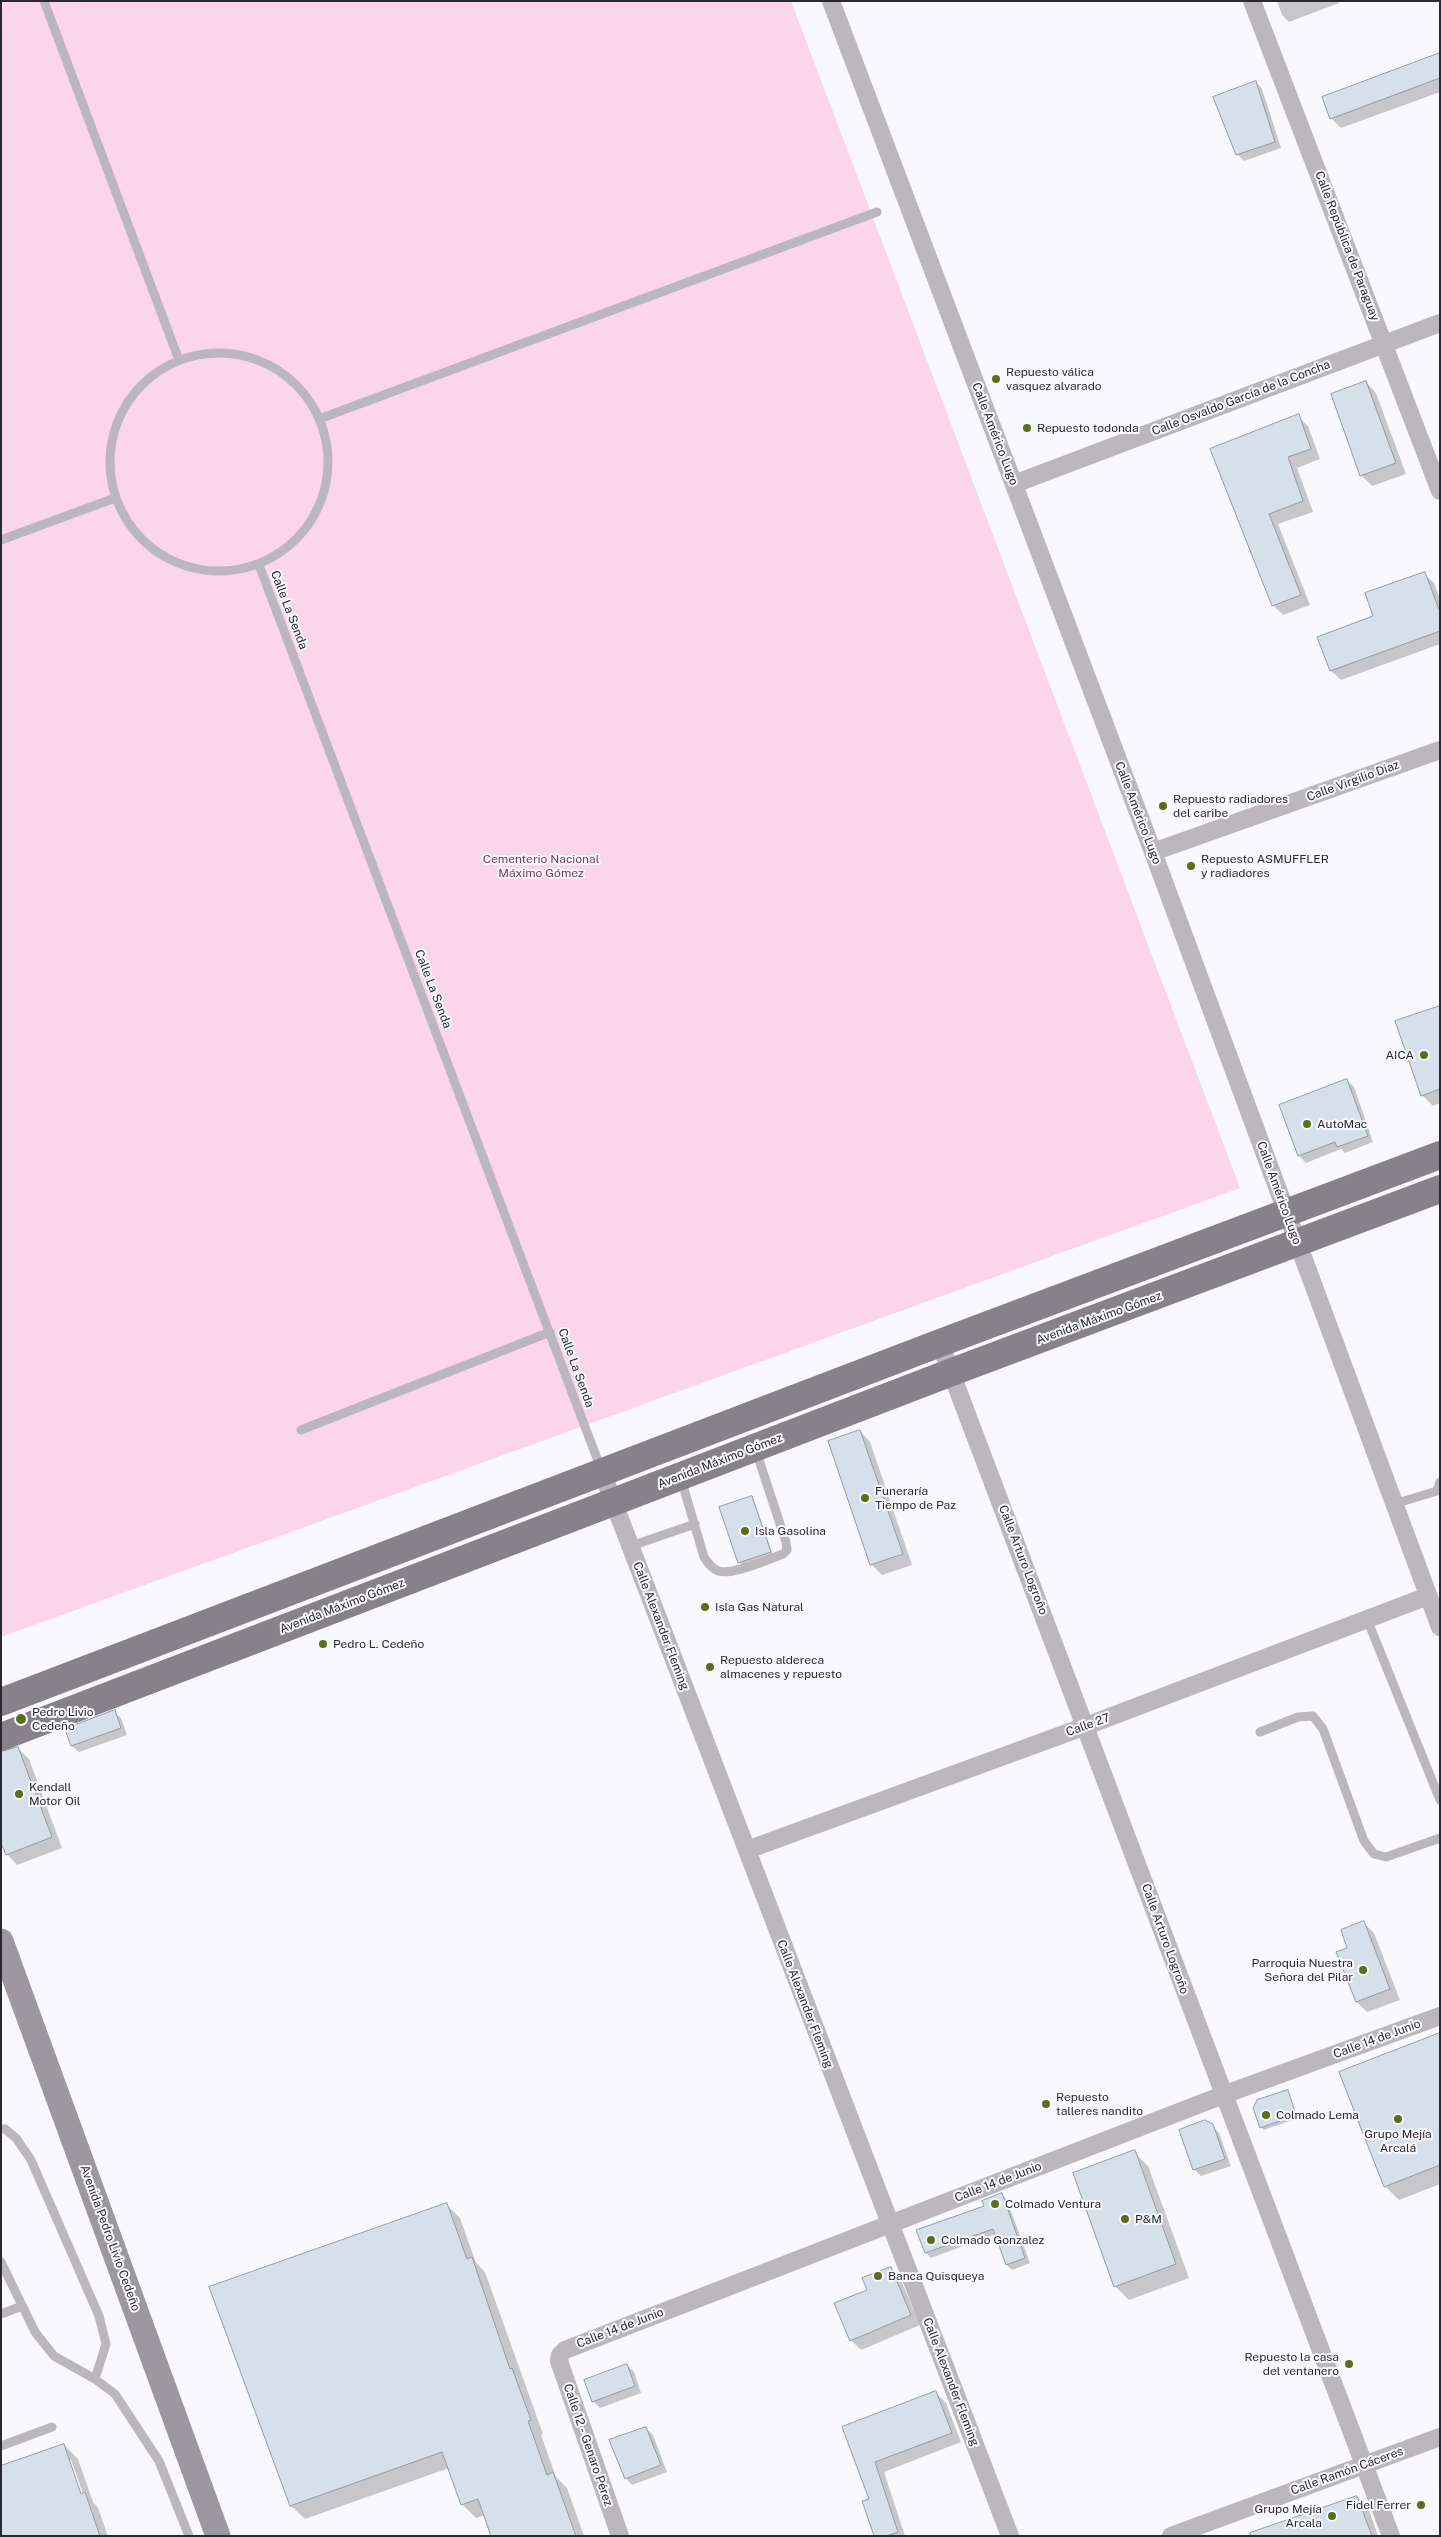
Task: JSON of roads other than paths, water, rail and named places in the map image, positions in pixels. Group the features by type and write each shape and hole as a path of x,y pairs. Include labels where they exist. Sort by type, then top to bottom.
{"main road":[{"path":"1,1702 940,1342 1287,1214 1440,1155"},
{"name":"Avenida Máximo Gómez","path":"1,1737 755,1447 1440,1189"},
{"name":"Avenida Pedro Livio Cedeño","path":"1,1941 218,2536"}],"street":[{"name":"Calle Américo Lugo","path":"831,1 1153,852 1440,1627"},
{"name":"Calle República de Paraguay","path":"1252,1 1440,492"},
{"name":"Calle Osvaldo García de la Concha","path":"1014,484 1440,323"},
{"name":"Calle Virgilio Diaz","path":"1153,852 1440,750"},
{"name":"Calle Arturo Logroño","path":"940,1342 1391,2536"},
{"name":"Calle Alexander Fleming","path":"602,1472 1010,2536"},
{"name":"Calle 27","path":"747,1850 1086,1726 1428,1596"},
{"name":"Calle 14 de Junio","path":"560,2355 565,2350 1223,2095 1440,2016"},
{"name":"Calle 12 - Genaro Pérez","path":"560,2355 559,2361 620,2536"},
{"name":"Calle Ramón Cáceres","path":"1171,2536 1440,2437"}],"lane":[{"path":"44,1 179,360"},
{"path":"319,419 877,212"},
{"path":"221,352 252,358 288,377 319,419 326,441 324,490 310,523 287,549 259,565 228,572 199,571 168,560 147,545 115,498 109,460 115,428 133,393 158,370 179,360 221,352"},
{"path":"1,540 115,498"},
{"name":"Calle La Senda","path":"259,565 602,1472"},
{"path":"300,1430 550,1332"},
{"path":"680,1476 704,1557 711,1567 719,1572 729,1572 783,1554 787,1550 786,1542 755,1447"},
{"path":"1394,1504 1439,1490"},
{"path":"631,1546 695,1524"},
{"path":"1367,1619 1440,1800"},
{"path":"1260,1732 1298,1717 1313,1716 1323,1729 1364,1841 1374,1854 1386,1857 1440,1838"},
{"path":"1,2129 5,2129 16,2138 31,2160 99,2316 106,2344 95,2379"},
{"path":"1,2262 35,2332 54,2356 95,2379 116,2394 159,2461 189,2536"},
{"path":"1,2314 22,2306"},
{"path":"1,2446 52,2427"}],"place":[{"name":"Repuesto válica vasquez alvarado","path":"996,379"},
{"name":"Repuesto todonda","path":"1027,428"},
{"name":"Repuesto radiadores del caribe","path":"1163,806"},
{"name":"Repuesto ASMUFFLER y radiadores","path":"1191,866"},
{"name":"AICA","path":"1424,1055"},
{"name":"AutoMac","path":"1307,1124"},
{"name":"Funeraría Tiempo de Paz","path":"865,1498"},
{"name":"Isla Gasolina","path":"745,1531"},
{"name":"Isla Gas Natural","path":"705,1607"},
{"name":"Pedro L. Cedeño","path":"323,1644"},
{"name":"Repuesto aldereca almacenes y repuesto","path":"710,1667"},
{"name":"Pedro Livio Cedeño","path":"21,1719"},
{"name":"Kendall Motor Oil","path":"19,1794"},
{"name":"Parroquia Nuestra Señora del Pilar","path":"1363,1970"},
{"name":"Repuesto talleres nandito","path":"1046,2104"},
{"name":"Colmado Lema","path":"1266,2115"},
{"name":"Grupo Mejía Arcalá","path":"1398,2119"},
{"name":"Colmado Ventura","path":"995,2204"},
{"name":"P&M","path":"1125,2219"},
{"name":"Colmado Gonzalez","path":"931,2240"},
{"name":"Banca Quisqueya","path":"878,2276"},
{"name":"Repuesto la casa del ventanero","path":"1349,2364"},
{"name":"Fidel Ferrer","path":"1421,2505"},
{"name":"Grupo Mejía Arcala","path":"1332,2516"}],"park label":[{"name":"Cementerio Nacional Máximo Gómez","path":"541,866"}]}
